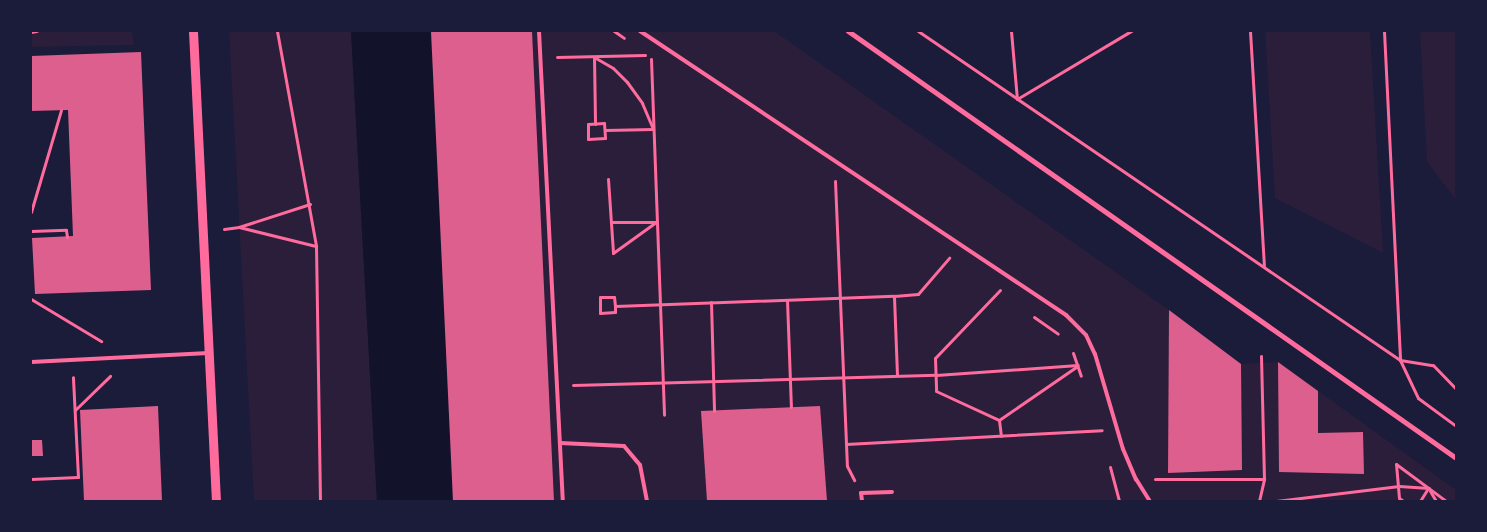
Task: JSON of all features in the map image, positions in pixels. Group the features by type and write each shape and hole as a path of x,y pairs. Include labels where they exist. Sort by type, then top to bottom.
{"street":[{"path":"193,31 216,501"},
{"path":"848,31 1456,458"}],"lane":[{"path":"31,32 37,31"},
{"path":"539,31 563,501"},
{"path":"640,31 1066,315 1086,335 1095,354 1117,429 1136,479 1150,501"},
{"path":"31,362 209,353"},
{"path":"560,443 624,446 640,464 648,501"},
{"path":"862,501 861,493 892,492"}],"path":[{"path":"277,31 310,204 316,246 320,501"},
{"path":"614,31 629,41"},
{"path":"918,31 1400,360 1434,365 1456,389"},
{"path":"1011,31 1017,99"},
{"path":"1017,99 1131,31"},
{"path":"1250,31 1264,267"},
{"path":"1384,31 1400,360 1418,398 1456,426"},
{"path":"643,50 658,61"},
{"path":"556,58 650,55"},
{"path":"650,55 664,416"},
{"path":"594,57 595,124"},
{"path":"594,57 613,68 627,82 642,103 653,129"},
{"path":"31,212 61,110"},
{"path":"604,123 605,138 588,138 588,124 595,124 604,123"},
{"path":"605,130 653,129"},
{"path":"843,184 835,178 846,466 861,493"},
{"path":"608,179 613,253 656,222"},
{"path":"224,229 239,227 310,204"},
{"path":"610,222 656,222"},
{"path":"239,227 316,246"},
{"path":"31,231 66,230 67,237"},
{"path":"942,251 958,263"},
{"path":"615,306 918,294 950,257"},
{"path":"999,420 936,391 935,358 1011,278"},
{"path":"990,286 1006,297"},
{"path":"894,296 897,375"},
{"path":"600,297 614,297 615,306 615,312 600,313 600,297"},
{"path":"787,300 791,407"},
{"path":"712,302 714,410"},
{"path":"1030,314 1061,336"},
{"path":"1072,350 1084,384"},
{"path":"999,420 1095,354"},
{"path":"1259,501 1264,479 1261,356"},
{"path":"31,479 78,477 72,360"},
{"path":"570,385 789,377 936,375 1078,366"},
{"path":"999,420 1001,436"},
{"path":"1097,421 1103,439"},
{"path":"846,444 1117,429"},
{"path":"1403,501 1399,498 1396,464 1446,501"},
{"path":"1110,466 1119,501"},
{"path":"1136,479 1264,479"},
{"path":"1276,501 1398,486 1428,488"},
{"path":"1420,501 1428,488"},
{"path":"1428,488 1436,501"}],"shaded area":[{"path":"31,31 132,31 134,45 31,47"},
{"path":"229,31 351,31 377,501 254,501"},
{"path":"351,31 431,31 453,501 377,501"},
{"path":"532,31 774,31 1169,310 1241,364 1278,362 1456,490 1456,501 554,501"},
{"path":"1265,31 1370,31 1383,253 1275,198"},
{"path":"1420,31 1456,31 1456,200 1427,162"}],"building":[{"path":"431,31 532,31 554,501 453,501"},
{"path":"141,52 151,290 35,294 32,238 73,236 68,110 31,111 31,56"},
{"path":"1169,310 1241,364 1242,470 1168,473"},
{"path":"1278,362 1318,391 1318,433 1363,432 1364,474 1279,472"},
{"path":"158,406 162,501 84,501 80,410"},
{"path":"820,406 827,501 707,501 701,411"},
{"path":"31,440 42,440 43,456 31,456"}]}
